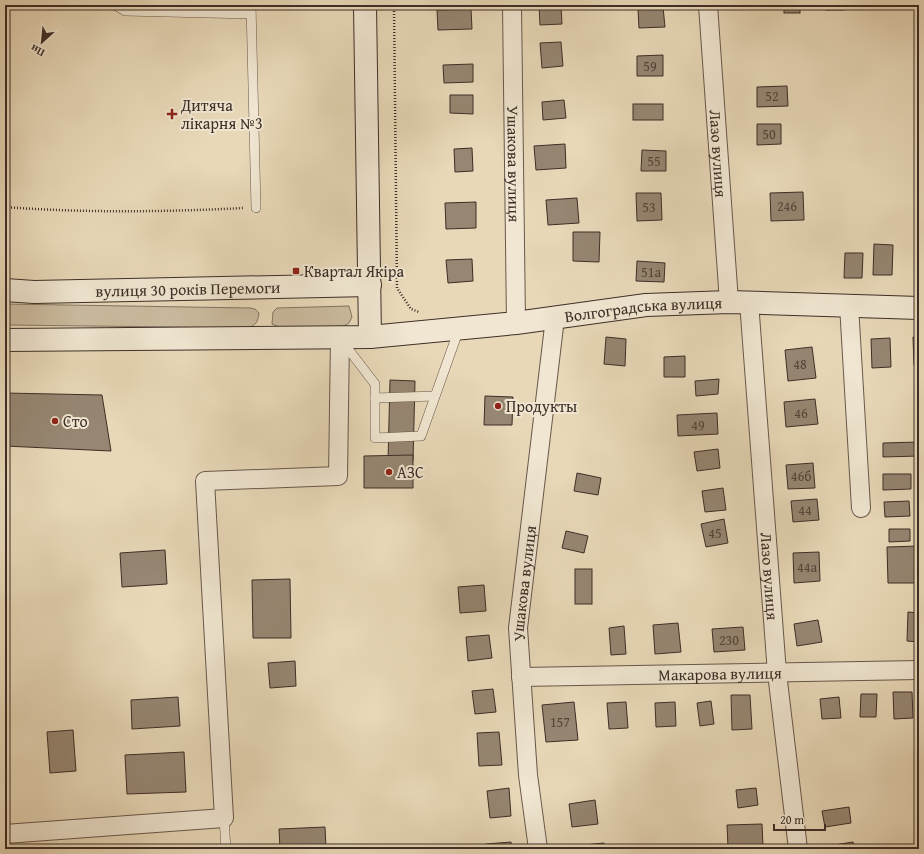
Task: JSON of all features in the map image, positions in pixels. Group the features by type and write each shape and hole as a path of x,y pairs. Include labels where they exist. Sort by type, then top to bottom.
{"street":[{"path":"5,340 340,338 370,336 365,5"},
{"name":"Ушакова вулиця","path":"512,5 516,323"},
{"name":"Лазо вулиця","path":"708,5 777,673 798,849"},
{"name":"вулиця 30 років Перемоги","path":"5,290 34,292 370,285"},
{"name":"Волгоградська вулиця","path":"370,336 516,323 646,305 739,302 919,308"},
{"path":"849,305 861,508"},
{"name":"Ушакова вулиця","path":"538,849 528,775 518,628 555,318"},
{"path":"5,834 224,818 205,481 338,476 340,338"},
{"name":"Макарова вулиця","path":"521,678 919,670"}],"lane":[{"path":"115,5 125,11 251,10 256,208"},
{"path":"340,338 375,384 376,438 421,436 460,328"},
{"path":"375,398 435,396"},
{"path":"224,818 226,849"}],"path":[{"path":"394,5 397,288 411,309 419,312 426,312"},
{"path":"5,207 64,212 145,212 256,208"}],"shaded area":[{"path":"5,304 250,308 255,309 259,313 256,323 248,328 9,325 5,324"},
{"path":"349,306 352,317 349,323 342,327 282,328 272,324 273,312 277,308"}],"building":[{"path":"539,5 561,5 562,24 540,25"},
{"path":"738,5 754,5 754,8 738,8"},
{"path":"784,5 800,5 800,13 784,13"},
{"path":"826,5 844,5 844,10 826,10"},
{"path":"663,7 665,27 639,28 638,9"},
{"path":"471,9 472,29 438,30 437,10"},
{"path":"561,42 563,66 542,68 540,43"},
{"path":"663,55 663,76 637,76 637,56"},
{"path":"473,64 473,82 444,83 443,65"},
{"path":"787,86 788,106 757,107 757,87"},
{"path":"450,95 473,95 473,114 450,113"},
{"path":"564,100 566,118 543,120 542,102"},
{"path":"633,104 663,104 663,120 633,120"},
{"path":"757,124 781,124 781,144 757,145"},
{"path":"565,144 566,168 536,170 534,146"},
{"path":"472,148 473,171 455,172 454,149"},
{"path":"642,150 666,151 666,171 641,171"},
{"path":"803,192 804,220 771,221 770,193"},
{"path":"636,193 661,193 662,220 637,221"},
{"path":"577,198 579,223 548,225 546,200"},
{"path":"476,202 476,228 446,229 445,203"},
{"path":"573,232 600,232 599,262 573,261"},
{"path":"874,244 893,245 892,275 873,275"},
{"path":"845,253 863,253 862,278 844,278"},
{"path":"472,259 473,281 448,283 446,260"},
{"path":"637,261 665,263 664,282 636,281"},
{"path":"606,337 626,339 625,366 604,364"},
{"path":"913,337 919,337 919,365 914,365"},
{"path":"890,338 891,367 872,368 871,339"},
{"path":"812,347 816,378 788,381 785,350"},
{"path":"685,356 685,377 664,377 664,357"},
{"path":"719,379 718,394 696,396 695,381"},
{"path":"390,380 415,381 413,461 388,461"},
{"name":"Сто","path":"5,393 102,395 111,451 5,446"},
{"path":"485,396 513,397 512,425 484,425"},
{"path":"815,399 818,424 786,427 784,402"},
{"path":"717,413 718,434 678,436 677,415"},
{"path":"919,442 919,456 883,457 883,443"},
{"path":"718,449 720,468 697,471 694,452"},
{"name":"АЗС","path":"413,455 413,488 364,488 364,456"},
{"path":"813,463 815,488 788,489 786,465"},
{"path":"577,473 601,478 598,495 574,491"},
{"path":"883,474 911,474 911,489 883,490"},
{"path":"723,488 726,510 705,512 702,491"},
{"path":"817,499 819,520 793,522 791,501"},
{"path":"909,501 910,516 885,517 884,502"},
{"path":"724,519 728,543 706,547 701,524"},
{"path":"889,529 910,529 910,541 889,542"},
{"path":"566,531 588,536 584,553 562,548"},
{"path":"919,546 919,583 888,583 887,547"},
{"path":"165,550 167,584 122,587 120,553"},
{"path":"819,552 820,581 794,583 793,553"},
{"path":"575,569 592,569 592,604 575,604"},
{"path":"290,579 291,638 253,638 252,580"},
{"path":"484,585 486,611 460,613 458,587"},
{"path":"908,612 919,613 919,642 907,641"},
{"path":"818,620 822,642 797,646 794,624"},
{"path":"678,623 681,652 655,654 653,625"},
{"path":"624,626 626,654 611,655 609,628"},
{"path":"743,627 745,650 714,652 712,629"},
{"path":"489,635 492,658 468,661 466,637"},
{"path":"295,661 296,686 270,688 268,663"},
{"path":"493,689 496,712 475,714 472,691"},
{"path":"893,692 912,692 913,718 894,719"},
{"path":"861,694 877,694 876,717 860,717"},
{"path":"731,695 750,695 752,729 732,730"},
{"path":"178,697 180,726 132,729 131,700"},
{"path":"839,697 841,718 822,719 820,699"},
{"path":"711,701 714,724 700,726 697,703"},
{"path":"574,702 578,740 546,742 542,705"},
{"path":"626,702 628,728 609,729 607,703"},
{"path":"675,702 676,726 656,727 655,703"},
{"path":"73,730 76,771 50,773 47,732"},
{"path":"499,732 502,765 479,766 477,733"},
{"path":"184,752 186,792 127,794 125,755"},
{"path":"509,788 511,816 490,818 487,791"},
{"path":"756,788 758,805 738,808 736,790"},
{"path":"595,800 598,824 572,827 569,804"},
{"path":"849,807 851,823 825,827 822,811"},
{"path":"762,824 763,846 728,847 727,825"},
{"path":"325,827 326,849 280,849 279,829"},
{"path":"511,842 512,849 487,849 486,844"},
{"path":"853,842 855,849 829,849 828,846"},
{"path":"604,843 605,849 574,849 573,846"}],"place":[{"name":"Дитяча лікарня №3","path":"172,114"},
{"name":"Квартал Якіра","path":"296,271"},
{"name":"Продукты","path":"498,406"},
{"name":"Сто","path":"55,421"},
{"name":"АЗС","path":"389,472"}]}
